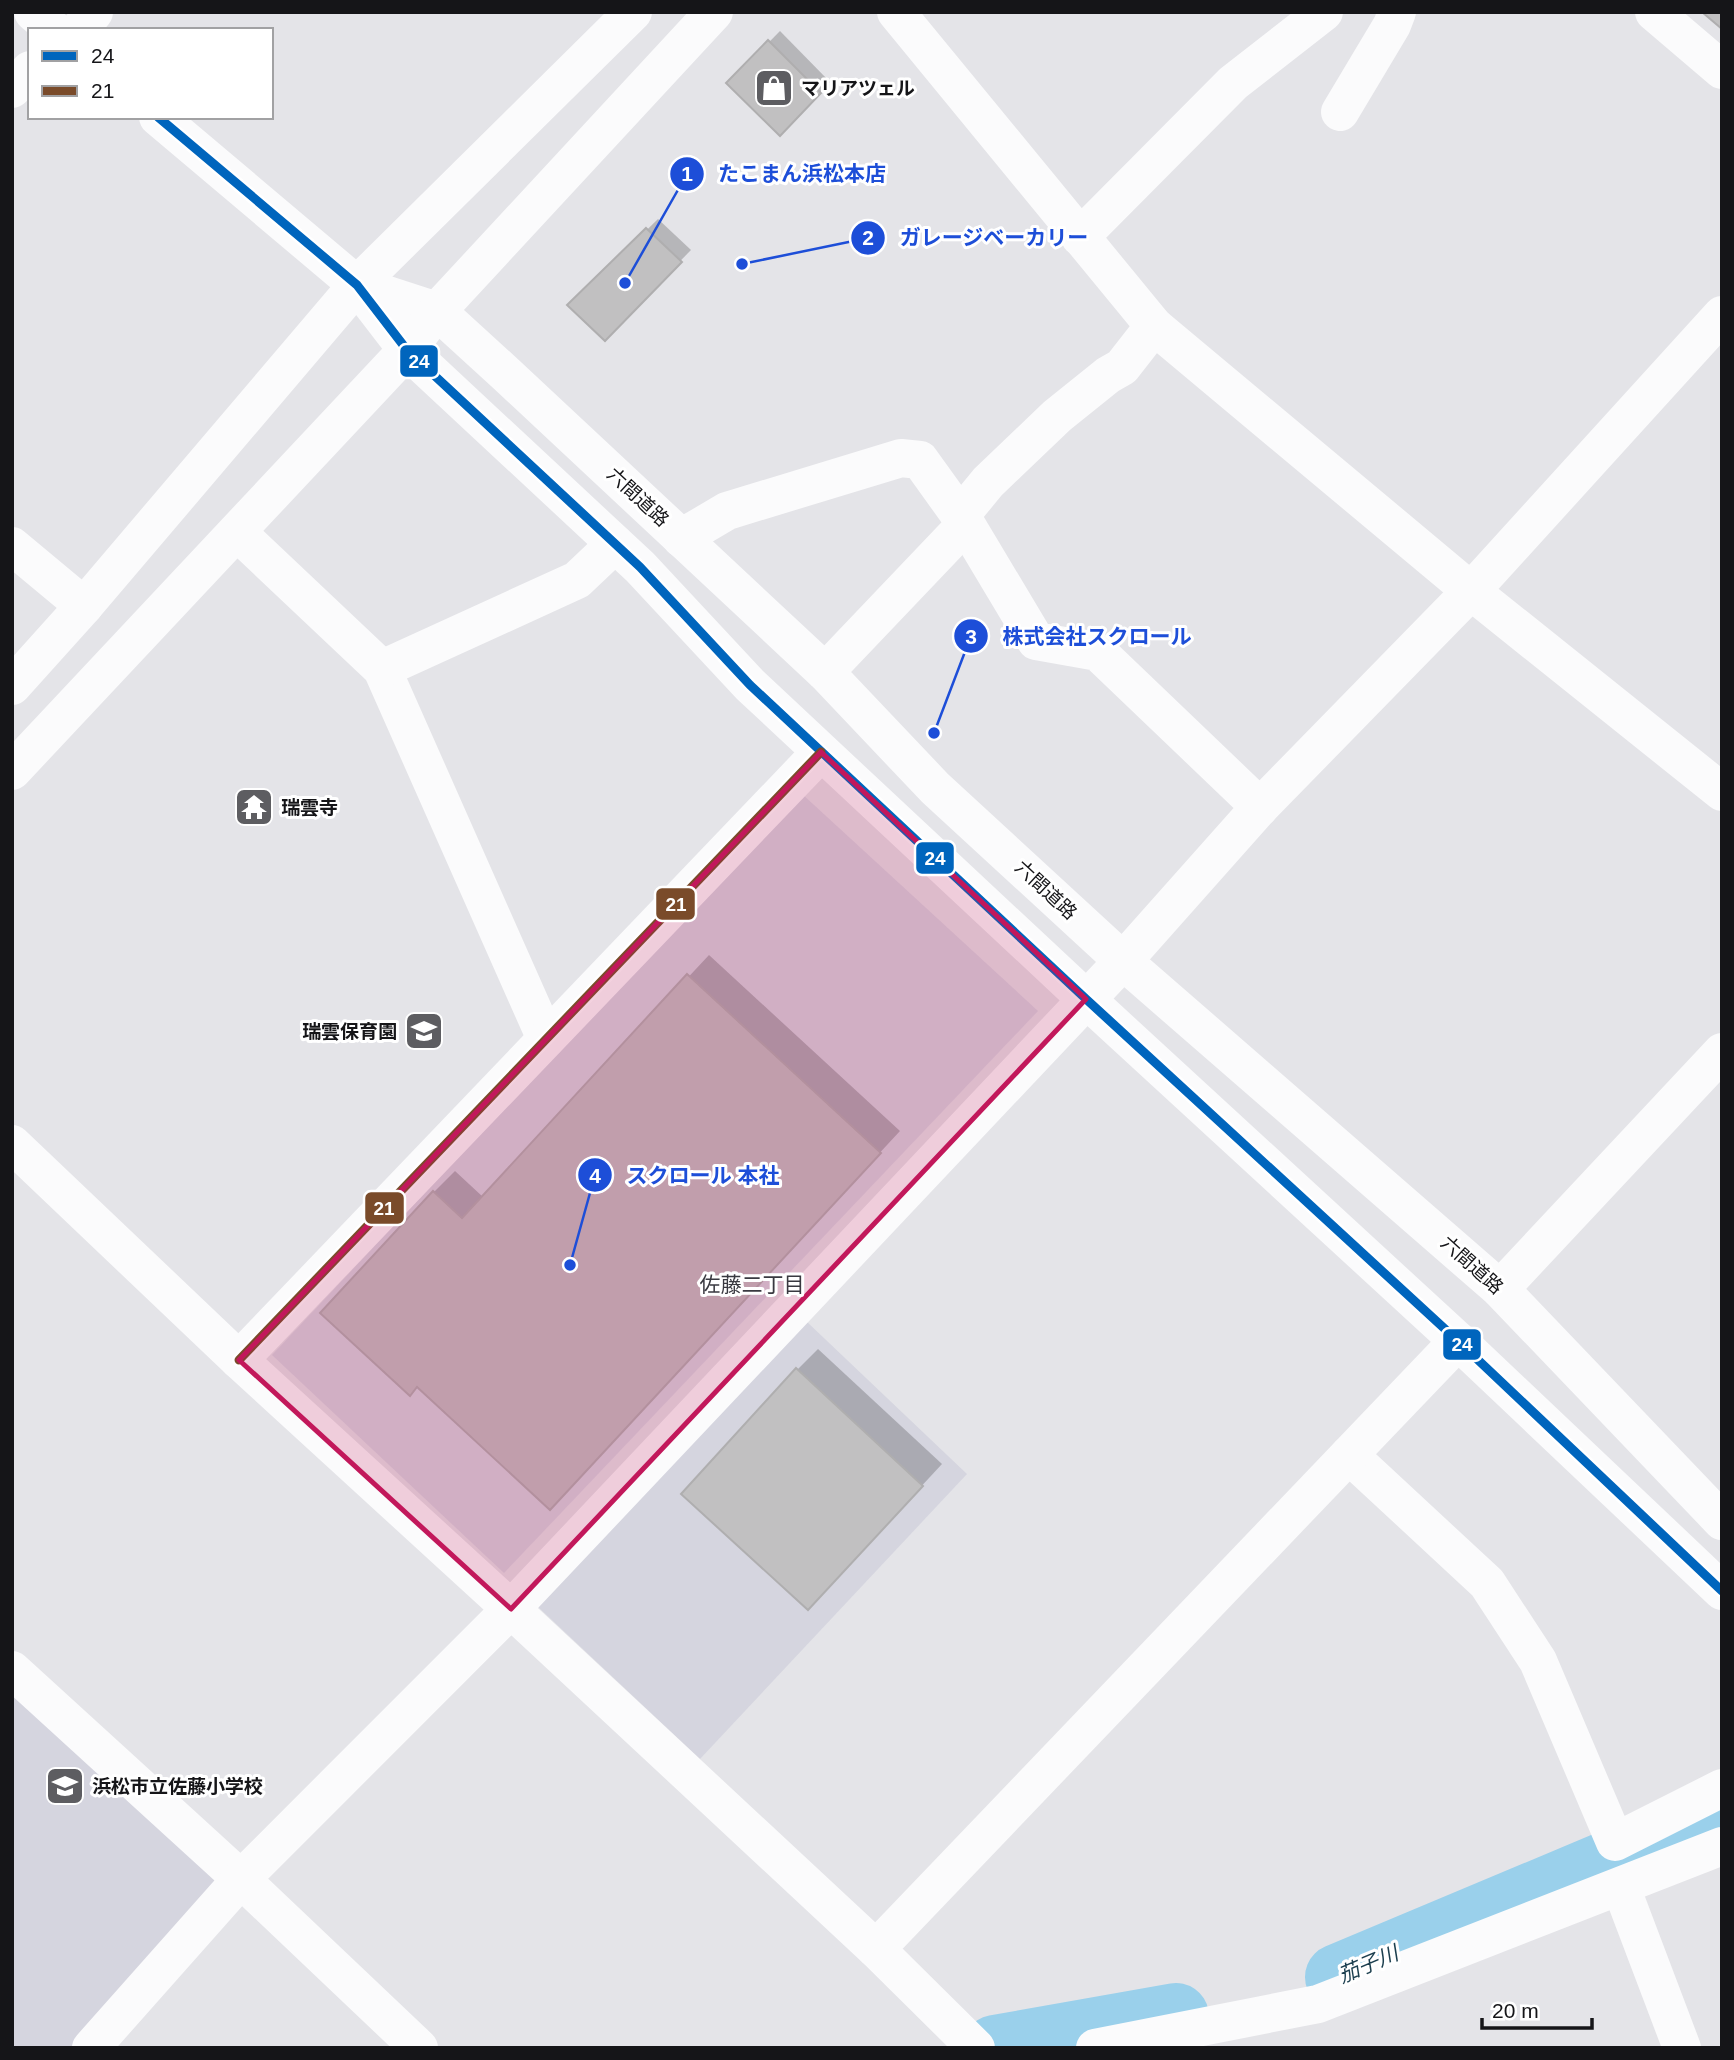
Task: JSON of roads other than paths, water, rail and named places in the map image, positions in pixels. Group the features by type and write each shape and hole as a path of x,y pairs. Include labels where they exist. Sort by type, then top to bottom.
{"street":[{"path":"33,12 52,28"},
{"path":"81,28 94,12"},
{"path":"12,686 84,606 357,285 633,12"},
{"path":"12,771 407,350 437,312 714,12"},
{"path":"1080,237 1234,83 1324,12"},
{"path":"1340,112 1397,12"},
{"path":"1654,12 1722,70"},
{"path":"911,17 1080,237 1154,326 1471,591 1722,792"},
{"path":"12,89 28,72"},
{"name":"六間道路","path":"160,119 357,285 407,350 640,567 750,685 1458,1341 1722,1591"},
{"name":"六間道路","path":"357,285 437,312 825,672 935,788 1123,961 1500,1289 1722,1521"},
{"path":"90,2048 241,1879 511,1609 1123,961 1260,807 1471,591 1722,315"},
{"path":"825,672 963,520 988,482 1056,416 1122,367 1154,326"},
{"path":"681,538 727,511 901,458 920,460 963,520 1036,641 1098,652 1260,807"},
{"path":"237,532 382,669 546,1039"},
{"path":"382,669 577,580 615,544"},
{"path":"12,545 84,606"},
{"path":"239,1360 821,752"},
{"path":"1500,1289 1722,1052"},
{"path":"12,1144 239,1360 876,1949 965,2036"},
{"path":"876,1949 1458,1341"},
{"path":"1349,1455 1487,1583 1538,1661 1615,1842 1722,1788"},
{"path":"12,1670 241,1879 419,2048"},
{"path":"1095,2048 1318,2004 1722,1846"},
{"path":"1621,1887 1682,2048"}],"waterway":[{"name":"茄子川","path":"1338,1977 1605,1865 1634,1850 1722,1817"},
{"name":"茄子川","path":"995,2048 1176,2016"}],"place":[{"name":"マリアツェル","path":"774,88"},
{"name":"ガレージベーカリー","path":"742,264"},
{"name":"たこまん浜松本店","path":"625,283"},
{"name":"株式会社スクロール","path":"934,733"},
{"name":"瑞雲寺","path":"254,807"},
{"name":"瑞雲保育園","path":"424,1031"},
{"name":"スクロール 本社","path":"570,1265"},
{"name":"浜松市立佐藤小学校","path":"65,1786"}],"district":[{"name":"佐藤二丁目","path":"752,1284"}]}
